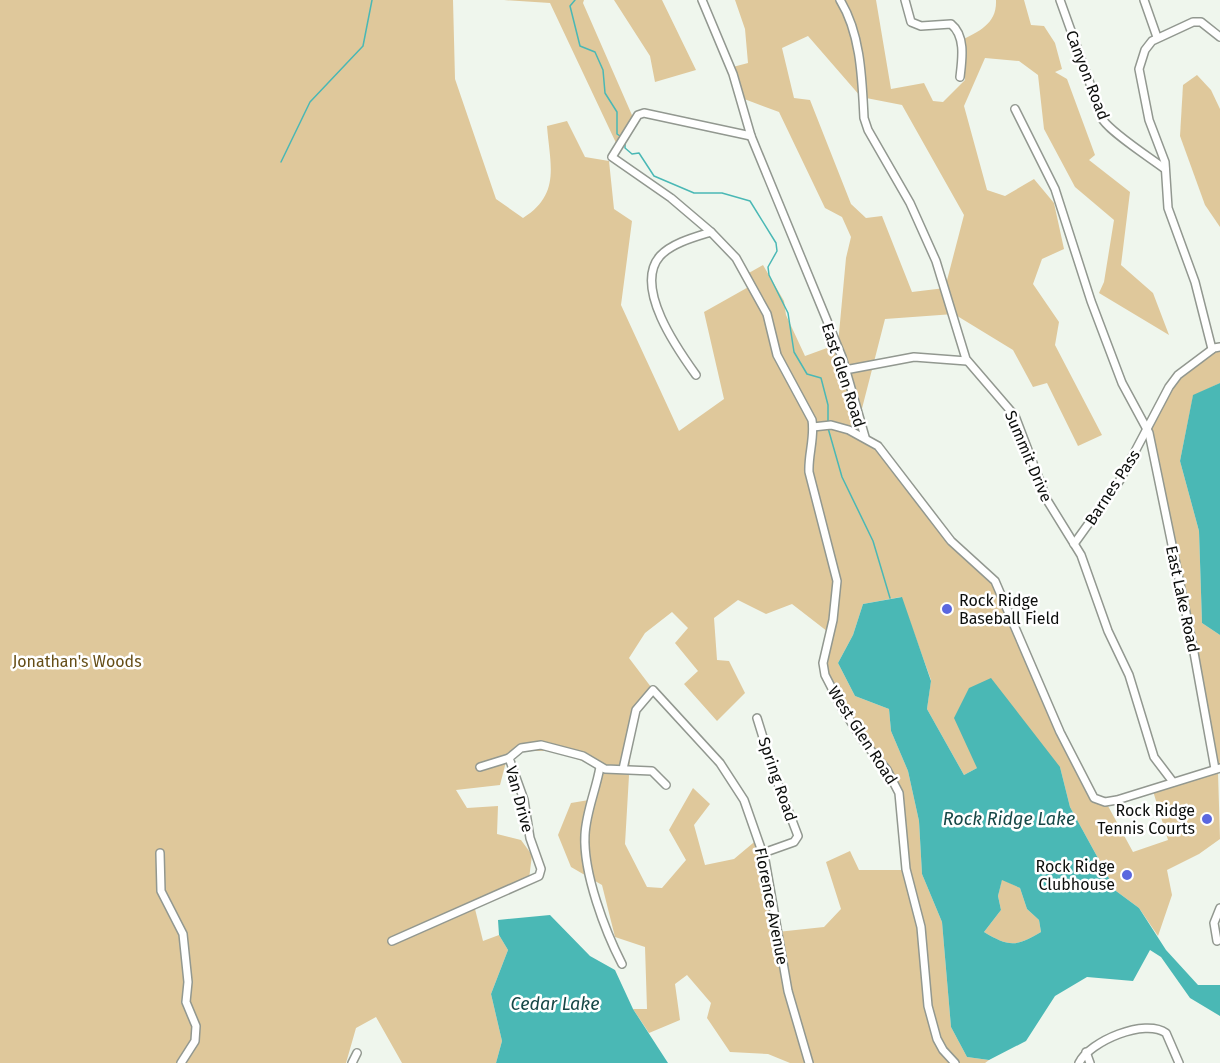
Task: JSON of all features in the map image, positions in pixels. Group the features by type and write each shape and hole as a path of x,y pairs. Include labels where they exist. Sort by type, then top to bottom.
{"street":[{"name":"East Glen Road","path":"702,0 733,74 751,136 832,332 865,437 892,462 951,541 995,580 1060,732 1094,798 1102,802 1173,782"},
{"name":"Summit Drive","path":"840,0 850,19 855,36 864,118 868,130 910,203 936,261 967,361 1015,416 1047,500 1082,555 1108,630 1129,675 1154,757 1173,782"},
{"path":"905,0 911,22 921,26 951,24 957,30 962,53 960,77"},
{"name":"Canyon Road","path":"1060,0 1103,120 1110,130 1131,142 1165,169"},
{"path":"1144,0 1157,37"},
{"path":"1216,348 1168,208 1163,152 1149,120 1140,76 1144,50 1157,37 1193,22 1201,22 1220,37"},
{"name":"East Lake Road","path":"1015,109 1055,189 1091,301 1122,383 1147,429 1217,769"},
{"path":"751,136 644,112 639,115 612,157 671,198 711,232 736,258 757,294 766,315 777,355 813,427 831,425 865,437"},
{"path":"696,375 657,311 653,274 658,259 666,251 711,232"},
{"name":"Barnes Pass","path":"1074,544 1120,480 1178,375 1216,348"},
{"path":"845,370 914,357 967,361"},
{"name":"West Glen Road","path":"813,427 808,456 811,481 837,581 833,619 824,663 825,675 847,717 887,770 899,793 906,869 921,927 928,1006 942,1050 955,1063"},
{"name":"Florence Avenue","path":"623,769 636,710 652,690 734,781 744,800 763,853 788,991 809,1063"},
{"name":"Spring Road","path":"758,718 774,773 798,836 795,843 763,853"},
{"name":"Van Drive","path":"393,941 533,882 541,871 535,854 524,800 509,758 521,748 541,745 583,756 600,767 652,771 666,784"},
{"path":"480,767 509,758"},
{"path":"600,767 584,837 590,882 596,893 604,924 622,964"},
{"path":"1173,782 1217,769"},
{"path":"160,853 161,891 185,941 188,982 186,1002 196,1026 195,1041 182,1063"},
{"path":"1217,940 1214,923 1220,908"},
{"path":"1079,1063 1086,1052 1110,1039 1150,1027 1166,1033 1179,1063"},
{"path":"1086,1052 1090,1063"},
{"path":"352,1063 357,1053"}],"green space":[{"name":"Jonathan's Woods","path":"0,0 453,0 455,79 496,199 523,218 543,199 548,189 551,166 547,126 567,121 585,157 609,161 614,209 632,221 621,305 679,431 724,399 704,312 752,285 747,274 763,265 784,301 786,315 805,356 838,344 846,258 851,237 842,217 825,208 779,112 739,97 729,68 748,63 745,29 735,0 876,0 891,89 924,83 933,101 943,102 965,80 960,41 986,26 996,8 996,0 1024,0 1031,25 1044,26 1055,43 1062,69 1055,72 1067,79 1095,155 1089,160 1130,192 1121,265 1153,293 1169,335 1099,293 1104,282 1114,220 1075,187 1044,129 1038,75 1019,61 985,58 964,106 987,190 1005,196 1034,179 1054,203 1064,249 1042,259 1033,284 1059,322 1055,345 1102,435 1078,446 1047,383 1033,387 1013,350 954,314 885,319 858,424 903,474 945,534 997,580 1094,800 1108,806 1133,852 1168,840 1153,791 1217,771 1149,426 1176,377 1220,348 1220,383 1193,396 1180,461 1199,531 1202,623 1220,635 1220,771 1218,772 1220,839 1199,854 1167,870 1172,895 1158,936 1139,908 1116,891 1070,807 1060,767 977,768 964,775 927,709 931,680 901,597 863,604 853,635 838,663 855,696 889,709 891,731 908,771 919,821 922,874 942,922 951,1027 967,1057 989,1060 985,1063 790,1063 768,1054 730,1052 707,1018 711,1003 687,975 675,984 680,1020 649,1033 633,1009 647,1009 645,947 615,937 602,885 571,867 558,835 571,803 589,800 597,766 553,751 512,751 508,754 500,785 456,790 467,808 498,806 497,834 521,840 532,855 529,879 474,905 483,941 499,935 508,950 491,994 502,1041 496,1063 402,1063 376,1017 356,1028 346,1063 0,1063","holes":["808,36 861,97 902,105 964,215 945,288 912,292 882,216 866,218 851,204 810,100 794,98 782,48","738,600 766,614 792,604 832,635 826,677 897,784 910,870 859,870 850,851 826,862 841,909 824,927 777,932 759,838 734,859 705,865 694,825 710,804 693,788 669,830 686,860 662,888 647,887 625,844 632,724 651,687 629,658 645,633 672,612 688,628 675,643 698,671 684,684 717,721 745,693 729,661 717,660 714,618"]},
{"path":"504,0 584,0 583,3 635,122 617,145 550,3"},
{"path":"614,0 662,0 696,70 655,82 650,56"},
{"path":"1197,75 1211,90 1220,109 1220,227 1205,205 1180,136 1183,85"},
{"path":"1002,879 1020,888 1027,909 1039,920 1041,932 1019,943 1006,943 984,932 1001,910 998,896"}],"water":[{"path":"1220,383 1220,635 1202,623 1199,531 1180,461 1193,395"},
{"name":"Rock Ridge Lake","path":"902,597 931,681 927,709 964,775 977,768 954,718 969,688 991,678 1060,767 1070,807 1116,891 1139,908 1166,950 1198,985 1220,985 1220,1016 1190,998 1161,957 1150,950 1133,981 1087,977 1055,996 1026,1041 989,1060 967,1057 951,1027 942,922 922,874 919,821 908,771 891,731 889,709 855,696 838,663 853,635 863,604","holes":["1002,880 1020,888 1027,909 1039,920 1041,932 1019,943 1006,943 984,932 1001,910 998,896"]},
{"name":"Cedar Lake","path":"550,915 590,956 615,970 633,1009 668,1063 496,1063 502,1041 491,994 508,950 499,935 498,920"}],"waterway":[{"path":"281,162 310,102 363,46 372,0"},
{"path":"575,0 570,6 580,46 595,52 603,70 605,93 617,112 617,134 620,136"},
{"path":"625,142 625,148 632,154 639,153 654,176 694,193 722,193 750,201 776,243 777,251 768,267 769,275 788,313 794,352 807,374 821,378 828,405 828,423"},
{"path":"828,428 842,477 873,541 890,598"}],"place":[{"name":"Rock Ridge Baseball Field","path":"947,609"},
{"name":"Rock Ridge Tennis Courts","path":"1207,819"},
{"name":"Rock Ridge Clubhouse","path":"1127,875"}]}
